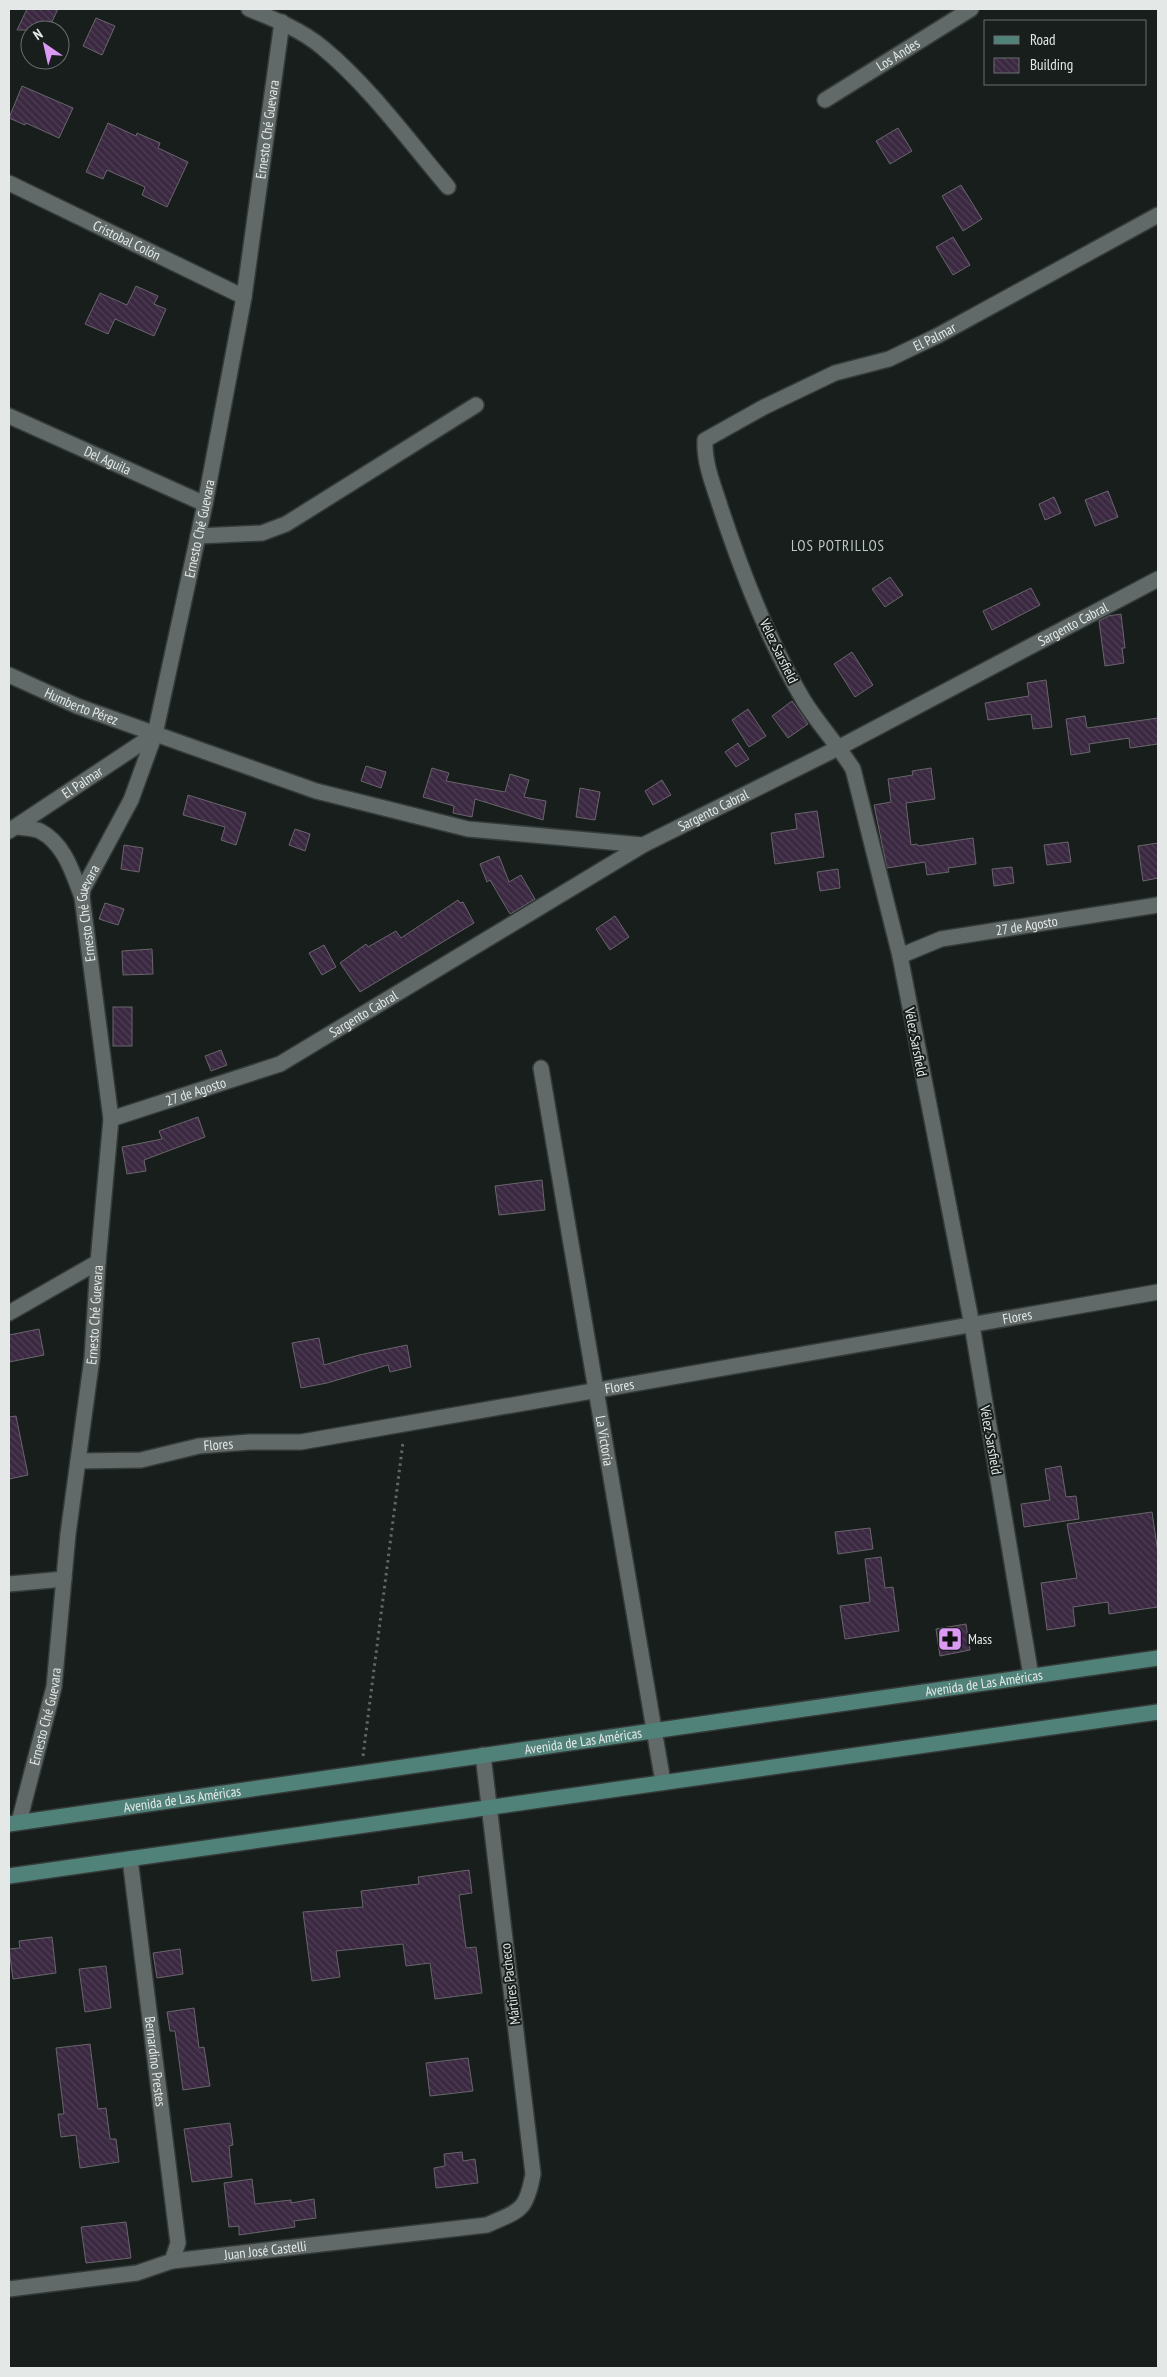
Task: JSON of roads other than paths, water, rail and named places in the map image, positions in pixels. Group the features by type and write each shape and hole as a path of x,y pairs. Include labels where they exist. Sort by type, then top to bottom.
{"main road":[{"name":"Avenida de Las Américas","path":"14,1823 1158,1658"},
{"path":"9,1876 1158,1712"}],"street":[{"path":"249,9 282,22 322,47 359,82 448,187"},
{"name":"Los Andes","path":"825,100 971,9"},
{"name":"Ernesto Ché Guevara","path":"14,1823 54,1687 64,1579 92,1358 98,1262 111,1120 82,898 83,889 131,800 155,734 205,504 244,296 282,22"},
{"name":"Cristobal Colón","path":"9,183 244,296"},
{"name":"El Palmar","path":"705,440 764,407 835,373 888,359 937,336 1158,216"},
{"path":"198,536 262,533 286,524 476,405"},
{"name":"Del Aguila","path":"9,416 205,504"},
{"name":"Vélez Sarsfield","path":"705,440 704,457 730,536 757,606 787,670 806,703 840,747 853,769 900,956 972,1325 1031,1676"},
{"name":"Sargento Cabral","path":"280,1064 642,845 840,747 1158,579"},
{"name":"Humberto Pérez","path":"9,675 77,706 316,791 468,829 642,845"},
{"name":"El Palmar","path":"13,829 155,734"},
{"path":"13,829 40,831 54,842 65,856 82,898"},
{"name":"27 de Agosto","path":"900,956 941,939 1158,905"},
{"name":"27 de Agosto","path":"111,1120 280,1064"},
{"name":"La Victoria","path":"541,1068 663,1782"},
{"path":"9,1313 98,1262"},
{"name":"Flores","path":"78,1461 141,1460 199,1446 300,1442 1158,1292"},
{"path":"9,1584 64,1579"},
{"name":"Mártires Pacheco","path":"483,1755 532,2174 529,2192 520,2210"},
{"name":"Bernardino Prestes","path":"130,1859 178,2243 172,2262"},
{"name":"Juan José Castelli","path":"9,2288 137,2274 172,2262 487,2225 520,2210"}],"place":[{"name":"Mass","path":"950,1639"}],"district":[{"name":"LOS POTRILLOS","path":"838,545"}]}
